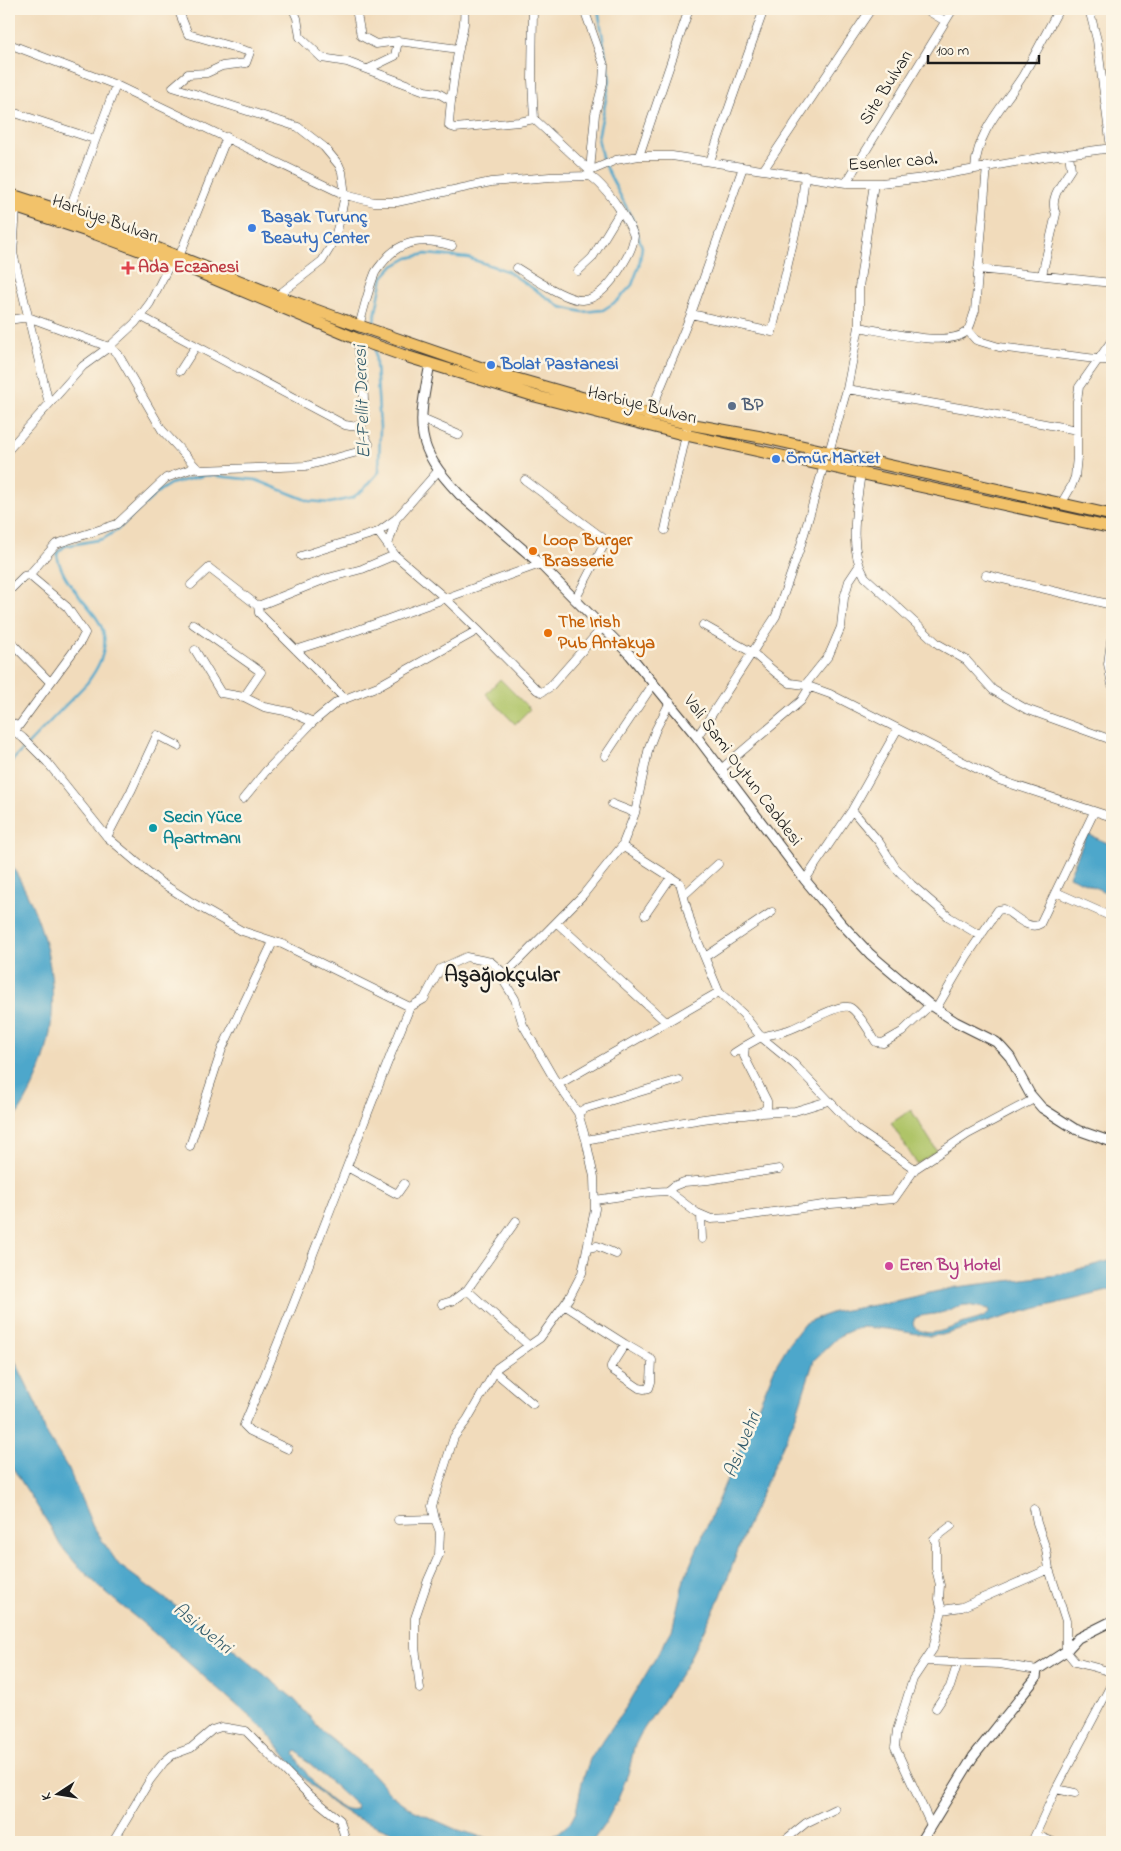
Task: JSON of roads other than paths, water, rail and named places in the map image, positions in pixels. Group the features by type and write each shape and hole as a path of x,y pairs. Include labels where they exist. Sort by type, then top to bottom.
{"main road":[{"name":"Harbiye Bulvarı","path":"9,194 68,213 357,339 543,399 648,419 824,465 1112,528"},
{"name":"Harbiye Bulvarı","path":"12,206 175,260 397,340 496,373 648,419"},
{"name":"Harbiye Bulvarı","path":"688,429 829,452 1112,515"}],"street":[{"path":"178,9 188,34 250,52 246,63 222,66 206,73 188,74 173,87 298,127 324,147 339,165 342,172 345,195 333,243 322,261 277,296"},
{"path":"293,9 297,18 300,36 322,58 347,62 425,91 438,93 450,100"},
{"path":"356,9 360,36 376,44 398,42 458,49"},
{"path":"464,9 466,20 458,49 450,100 449,126 455,128 534,119"},
{"path":"517,268 570,298 583,300 591,298 606,288 634,243 632,231 607,192 534,119 532,80 533,9"},
{"path":"584,9 604,65 603,83 595,114 590,173"},
{"path":"640,156 689,9"},
{"path":"710,161 764,9"},
{"path":"764,169 871,9"},
{"path":"925,9 945,21"},
{"name":"Site Bulvarı","path":"846,183 953,9"},
{"path":"975,168 976,152 986,127 1022,76 1059,9"},
{"path":"1089,9 1097,40 1112,148"},
{"path":"368,69 395,56 398,42"},
{"path":"9,44 116,85 345,195 374,202 397,202 491,182 590,173"},
{"path":"68,213 94,139 116,85"},
{"path":"9,111 94,139"},
{"path":"9,449 83,366 109,347 135,323 150,303 175,260 227,137"},
{"name":"Esenler cad.","path":"590,173 616,160 640,156 672,156 846,183 874,183 924,178 987,166 1112,148"},
{"path":"1042,275 1056,214 1054,209 1055,198 1061,181 1071,169 1069,154"},
{"path":"859,326 933,339 948,339 968,331 974,311 987,166"},
{"path":"648,419 691,314 743,167"},
{"path":"691,314 772,332 801,208 805,176"},
{"path":"829,452 847,390 859,326 858,287 874,183"},
{"path":"12,206 14,253 49,404"},
{"path":"578,271 592,258 620,212"},
{"path":"359,326 375,271 390,253 398,248 423,241 438,242 452,246"},
{"path":"978,269 1112,283"},
{"path":"140,316 345,425 355,427 360,426 365,421 363,380 357,339"},
{"path":"9,320 28,317 109,347 118,354 162,430 201,470 287,468 326,462 365,450 368,444 360,426"},
{"path":"968,331 976,340 999,348 1112,361"},
{"path":"1060,504 1072,487 1075,477 1079,387 1112,340"},
{"path":"180,371 196,346"},
{"name":"Vali Sami Oytun Caddesi","path":"430,364 422,419 424,442 438,470 459,494 540,564 603,627 654,683 722,769 805,880 865,949 933,1007 956,1022 996,1042 1010,1057 1034,1099 1048,1113 1075,1129 1112,1142"},
{"path":"847,390 966,409 1077,430"},
{"path":"422,419 459,435"},
{"path":"665,530 688,429"},
{"path":"697,737 776,616 800,548 824,465"},
{"path":"9,591 24,576 29,575 56,544 117,524 166,478 196,467"},
{"path":"301,556 378,532 396,519 438,470"},
{"path":"861,472 855,541 859,566 865,577 938,644 966,660 993,690 1026,709 1112,740"},
{"path":"525,480 603,538 605,543 575,600"},
{"path":"388,545 396,519"},
{"path":"378,532 394,555 445,598 537,690 542,692 550,687 603,627"},
{"path":"258,606 328,578 362,570 394,555"},
{"path":"296,650 540,564"},
{"path":"722,769 800,701 807,687 829,655 841,627 844,598 849,581 859,566"},
{"path":"191,585 209,568 258,606 259,612 263,617 344,698"},
{"path":"9,721 18,727 81,642 85,633 67,607 29,575"},
{"path":"986,575 1112,605"},
{"path":"193,624 261,672 244,697"},
{"path":"703,625 753,653 790,683 830,694 897,730 999,780 1112,817"},
{"path":"243,800 266,771 313,722 337,702 378,686 478,630"},
{"path":"1112,634 1108,664 1112,685"},
{"path":"9,640 50,682"},
{"path":"195,650 220,693 244,697 264,706 290,712 313,722"},
{"path":"606,756 654,683"},
{"path":"420,1689 415,1647 415,1618 439,1554 440,1532 432,1506 454,1437 467,1420 498,1368 540,1338 564,1305 582,1272 595,1208 594,1177 578,1113 553,1077 523,1026 515,999 504,980 506,975 583,895 622,846 635,813 649,747 670,702"},
{"path":"9,727 47,762 107,836 160,882 242,931 282,944 410,1007"},
{"path":"805,880 852,810 897,730"},
{"path":"107,836 157,735 178,746"},
{"path":"612,804 635,813"},
{"path":"852,810 879,842 895,867 912,885 949,917 981,936"},
{"path":"734,1054 761,1037 790,1029 845,1006 851,1008 856,1013 876,1042 882,1043 902,1032 933,1007 998,910 1004,909 1030,926 1040,924 1094,812"},
{"path":"622,846 680,883 692,927 719,992 743,1014 761,1037 794,1064 856,1129 915,1169"},
{"path":"684,896 718,864"},
{"path":"645,915 671,877"},
{"path":"1056,892 1112,917"},
{"path":"705,957 772,912"},
{"path":"557,923 666,1022"},
{"path":"190,1146 222,1049 273,942"},
{"path":"288,1449 250,1431 244,1425 410,1007 424,999 440,969 466,957 491,962 506,975"},
{"path":"559,1084 719,992"},
{"path":"745,1046 744,1056 751,1078 767,1101 767,1108 761,1113"},
{"path":"578,1113 586,1108 679,1080"},
{"path":"668,1191 701,1215 711,1219 831,1204 894,1199 915,1169 968,1134 1034,1099"},
{"path":"586,1140 726,1116 795,1111 828,1101"},
{"path":"347,1167 397,1194 404,1184"},
{"path":"595,1200 668,1191 684,1182 779,1169"},
{"path":"701,1215 702,1239"},
{"path":"442,1304 452,1301 467,1290 516,1222"},
{"path":"588,1248 597,1246 616,1254"},
{"path":"467,1290 528,1345"},
{"path":"564,1305 652,1360 649,1388 639,1388 612,1369 611,1366 625,1344"},
{"path":"495,1372 533,1404"},
{"path":"1034,1509 1036,1523 1046,1549 1049,1569 1066,1621 1066,1651 1075,1662 1112,1672"},
{"path":"398,1520 435,1519"},
{"path":"931,1825 895,1747 913,1679 933,1648 938,1620 942,1610 939,1599 940,1584 936,1569 936,1544 934,1539 950,1526"},
{"path":"942,1610 962,1607 1049,1569"},
{"path":"926,1661 1000,1664 1037,1670 1066,1651 1078,1638 1112,1621"},
{"path":"936,1708 950,1687 958,1662"},
{"path":"921,1842 974,1757 1036,1678 1037,1670"},
{"path":"1053,1842 1034,1839 1056,1789 1112,1683"},
{"path":"113,1842 150,1780 164,1762 172,1755 190,1748 212,1730 221,1727 246,1732 307,1793 340,1820 346,1842"},
{"path":"1056,1789 1075,1793"},
{"path":"785,1842 806,1823 835,1809"}],"water":[{"path":"1087,834 1112,845 1112,895 1069,876"},
{"path":"9,861 27,893 40,927 49,960 52,994 51,1028 43,1062 29,1094 9,1126 9,1008 11,991 9,971"},
{"name":"Asi Nehri","path":"1112,1260 1112,1290 1026,1311 942,1335 929,1336 863,1327 839,1336 814,1360 797,1413 745,1531 721,1596 684,1669 641,1733 634,1747 629,1771 618,1799 606,1822 592,1842 538,1842 558,1833 570,1823 576,1812 582,1782 590,1759 629,1703 672,1630 684,1579 776,1365 804,1324 834,1312 886,1303 956,1287 1057,1275","holes":["968,1305 989,1309 990,1311 981,1318 938,1332 919,1331 914,1327 913,1323 915,1318 944,1312 955,1307"]},
{"name":"Asi Nehri","path":"9,1348 37,1406 46,1433 69,1470 93,1527 119,1565 222,1640 294,1699 324,1733 369,1770 392,1795 413,1810 455,1829 500,1842 417,1842 352,1816 330,1802 300,1774 265,1730 106,1593 77,1565 60,1545 9,1462","holes":["296,1751 357,1806 356,1809 347,1809 328,1799 305,1771 294,1754"]}],"waterway":[{"name":"El-Fellit Deresi","path":"374,328 383,277 392,267 408,258 426,254 468,258 507,271 561,307 583,312 603,310 617,301 632,285 639,266 642,247 632,218 603,162 598,138 610,80 598,9"},
{"name":"El-Fellit Deresi","path":"9,764 87,683 100,661 105,643 102,628 95,615 73,589 63,573 57,555 59,551 65,546 103,539 116,531 159,491 170,484 206,475 256,480 309,501 330,503 352,498 364,489 379,472 380,427 375,349"}],"place":[{"name":"Başak Turunç Beauty Center","path":"252,228"},
{"name":"Ada Eczanesi","path":"128,268"},
{"name":"Bolat Pastanesi","path":"491,365"},
{"name":"BP","path":"732,406"},
{"name":"Ömür Market","path":"776,459"},
{"name":"Loop Burger Brasserie","path":"533,551"},
{"name":"The Irish Pub Antakya","path":"548,633"},
{"name":"Secin Yüce Apartmanı","path":"153,828"},
{"name":"Eren By Hotel","path":"889,1266"}],"district":[{"name":"Aşağıokçular","path":"502,976"}]}
